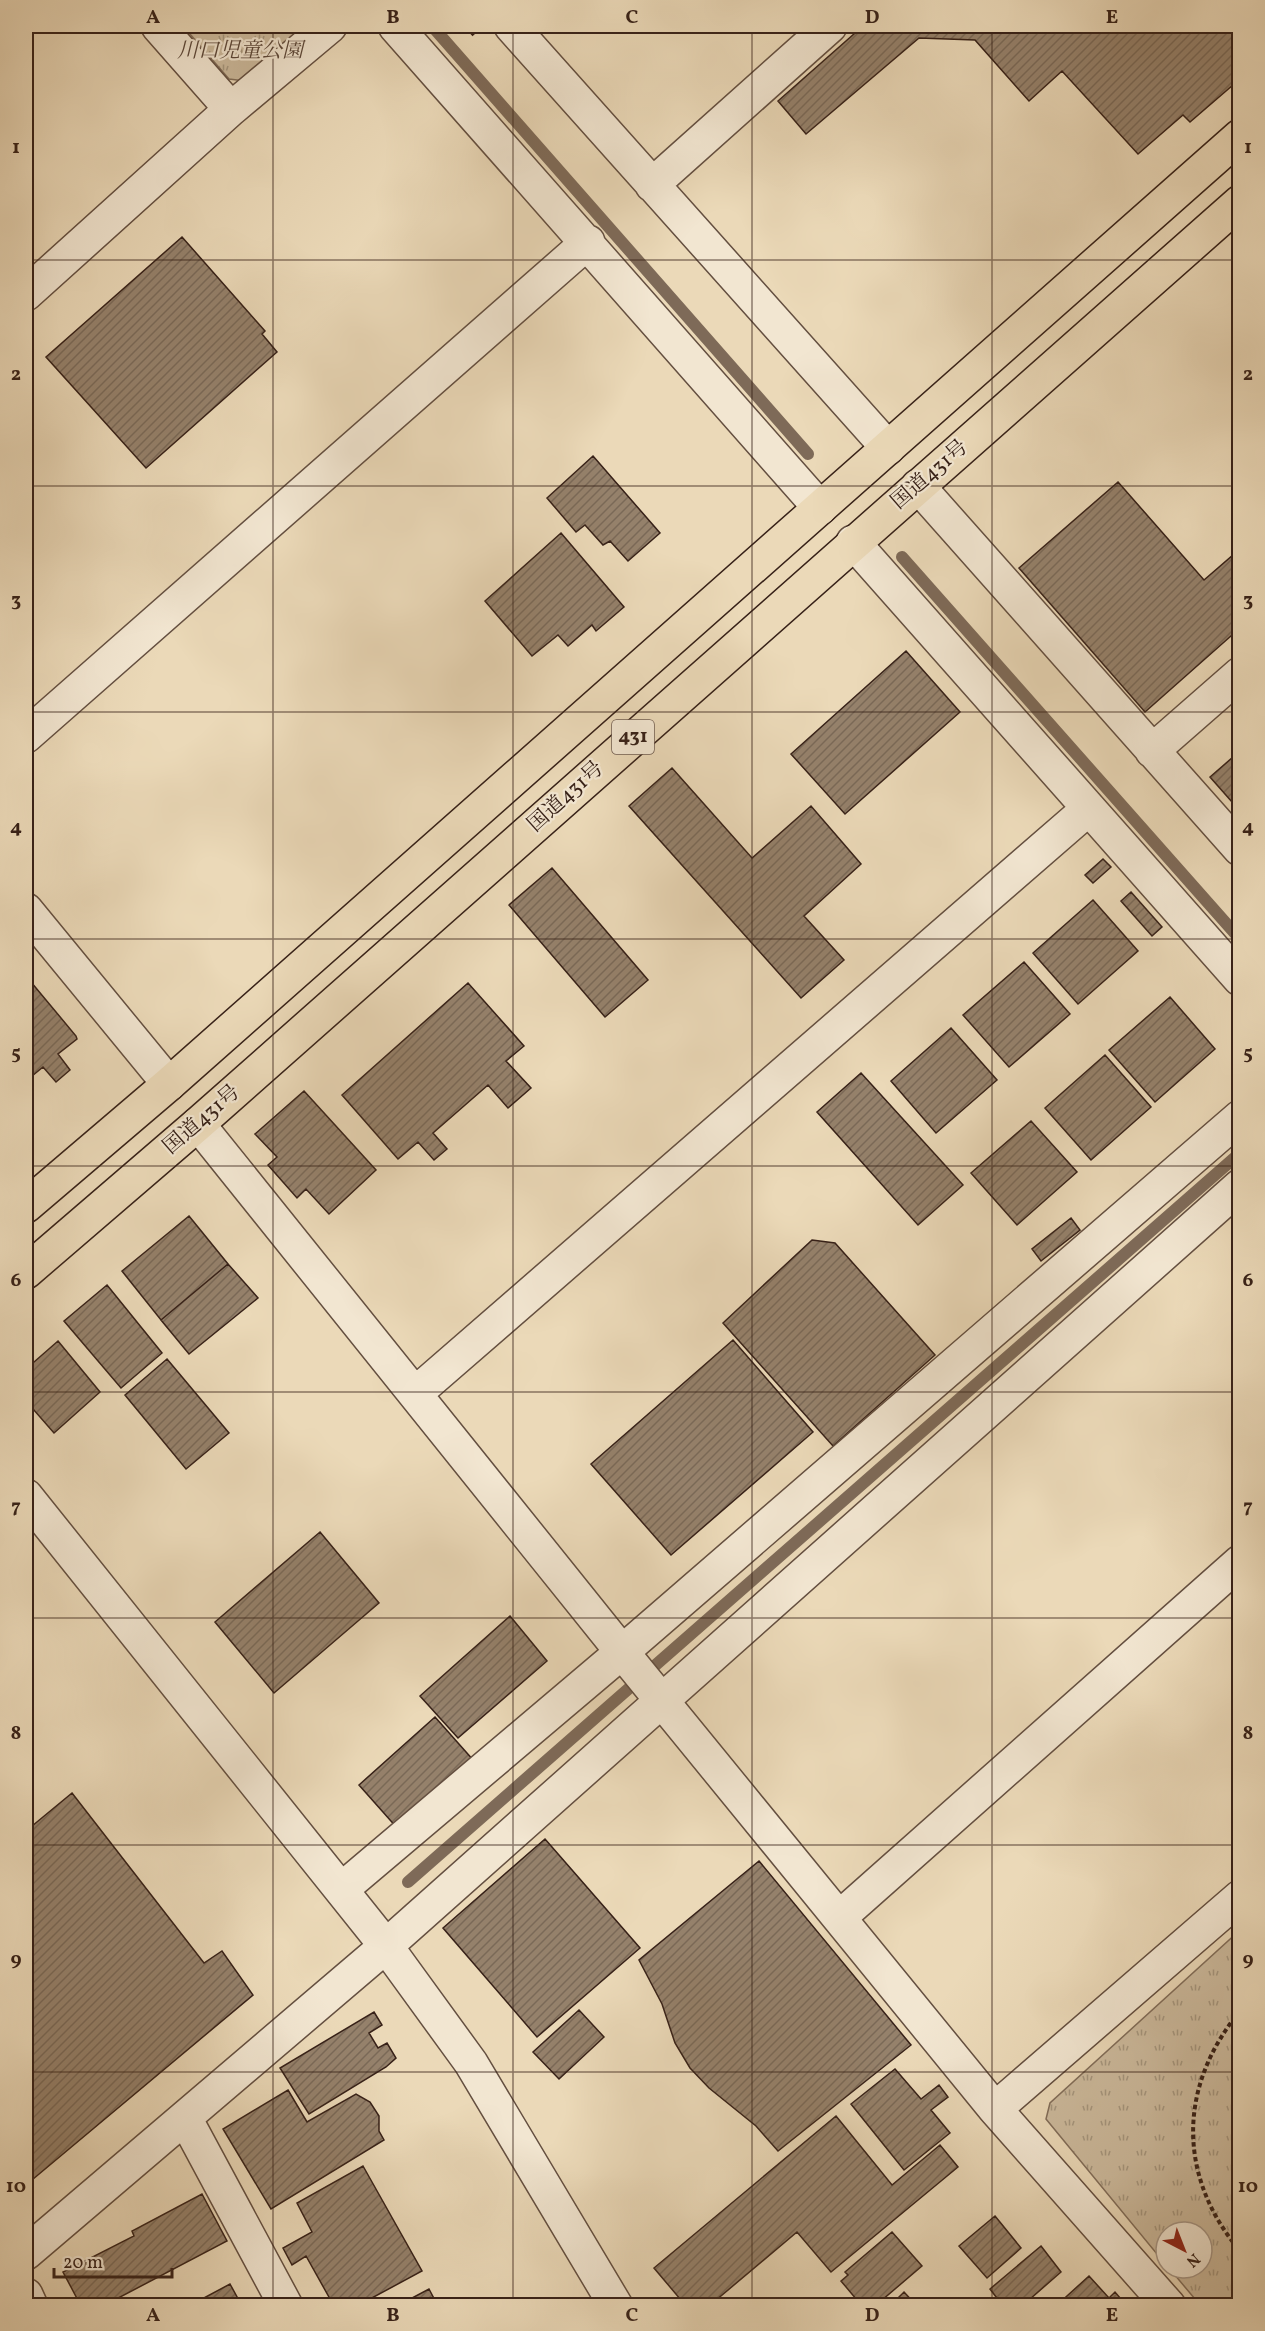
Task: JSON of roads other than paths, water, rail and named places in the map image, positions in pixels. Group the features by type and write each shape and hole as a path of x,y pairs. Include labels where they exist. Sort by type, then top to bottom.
{"highway":[{"name":"431","path":"26,1206 169,1084 1239,136"},
{"name":"国道431号","path":"26,1272 198,1124 1239,202"}],"street":[{"path":"158,26 231,109"},
{"path":"26,294 231,109 330,26"},
{"path":"395,26 588,242 820,508"},
{"path":"511,26 888,448"},
{"path":"652,185 830,26"},
{"path":"26,736 588,242"},
{"path":"918,486 1239,849"},
{"path":"853,542 1087,810 1239,979"},
{"path":"1152,751 1239,674"},
{"path":"416,1393 1087,810"},
{"path":"26,910 169,1084"},
{"path":"342,1889 622,1652 1239,1117"},
{"path":"198,1124 622,1652 995,2109 1169,2306"},
{"path":"26,2253 386,1946 1239,1186"},
{"path":"26,1496 342,1889 471,2062 616,2306"},
{"path":"840,1917 1239,1562"},
{"path":"995,2109 1239,1898"},
{"path":"185,2118 286,2306"},
{"path":"26,2295 31,2306"}],"waterway":[{"path":"432,26 808,454"},
{"path":"902,557 1240,939"},
{"path":"408,1882 1240,1153"}],"park label":[{"name":"川口児童公園","path":"240,51"}]}
